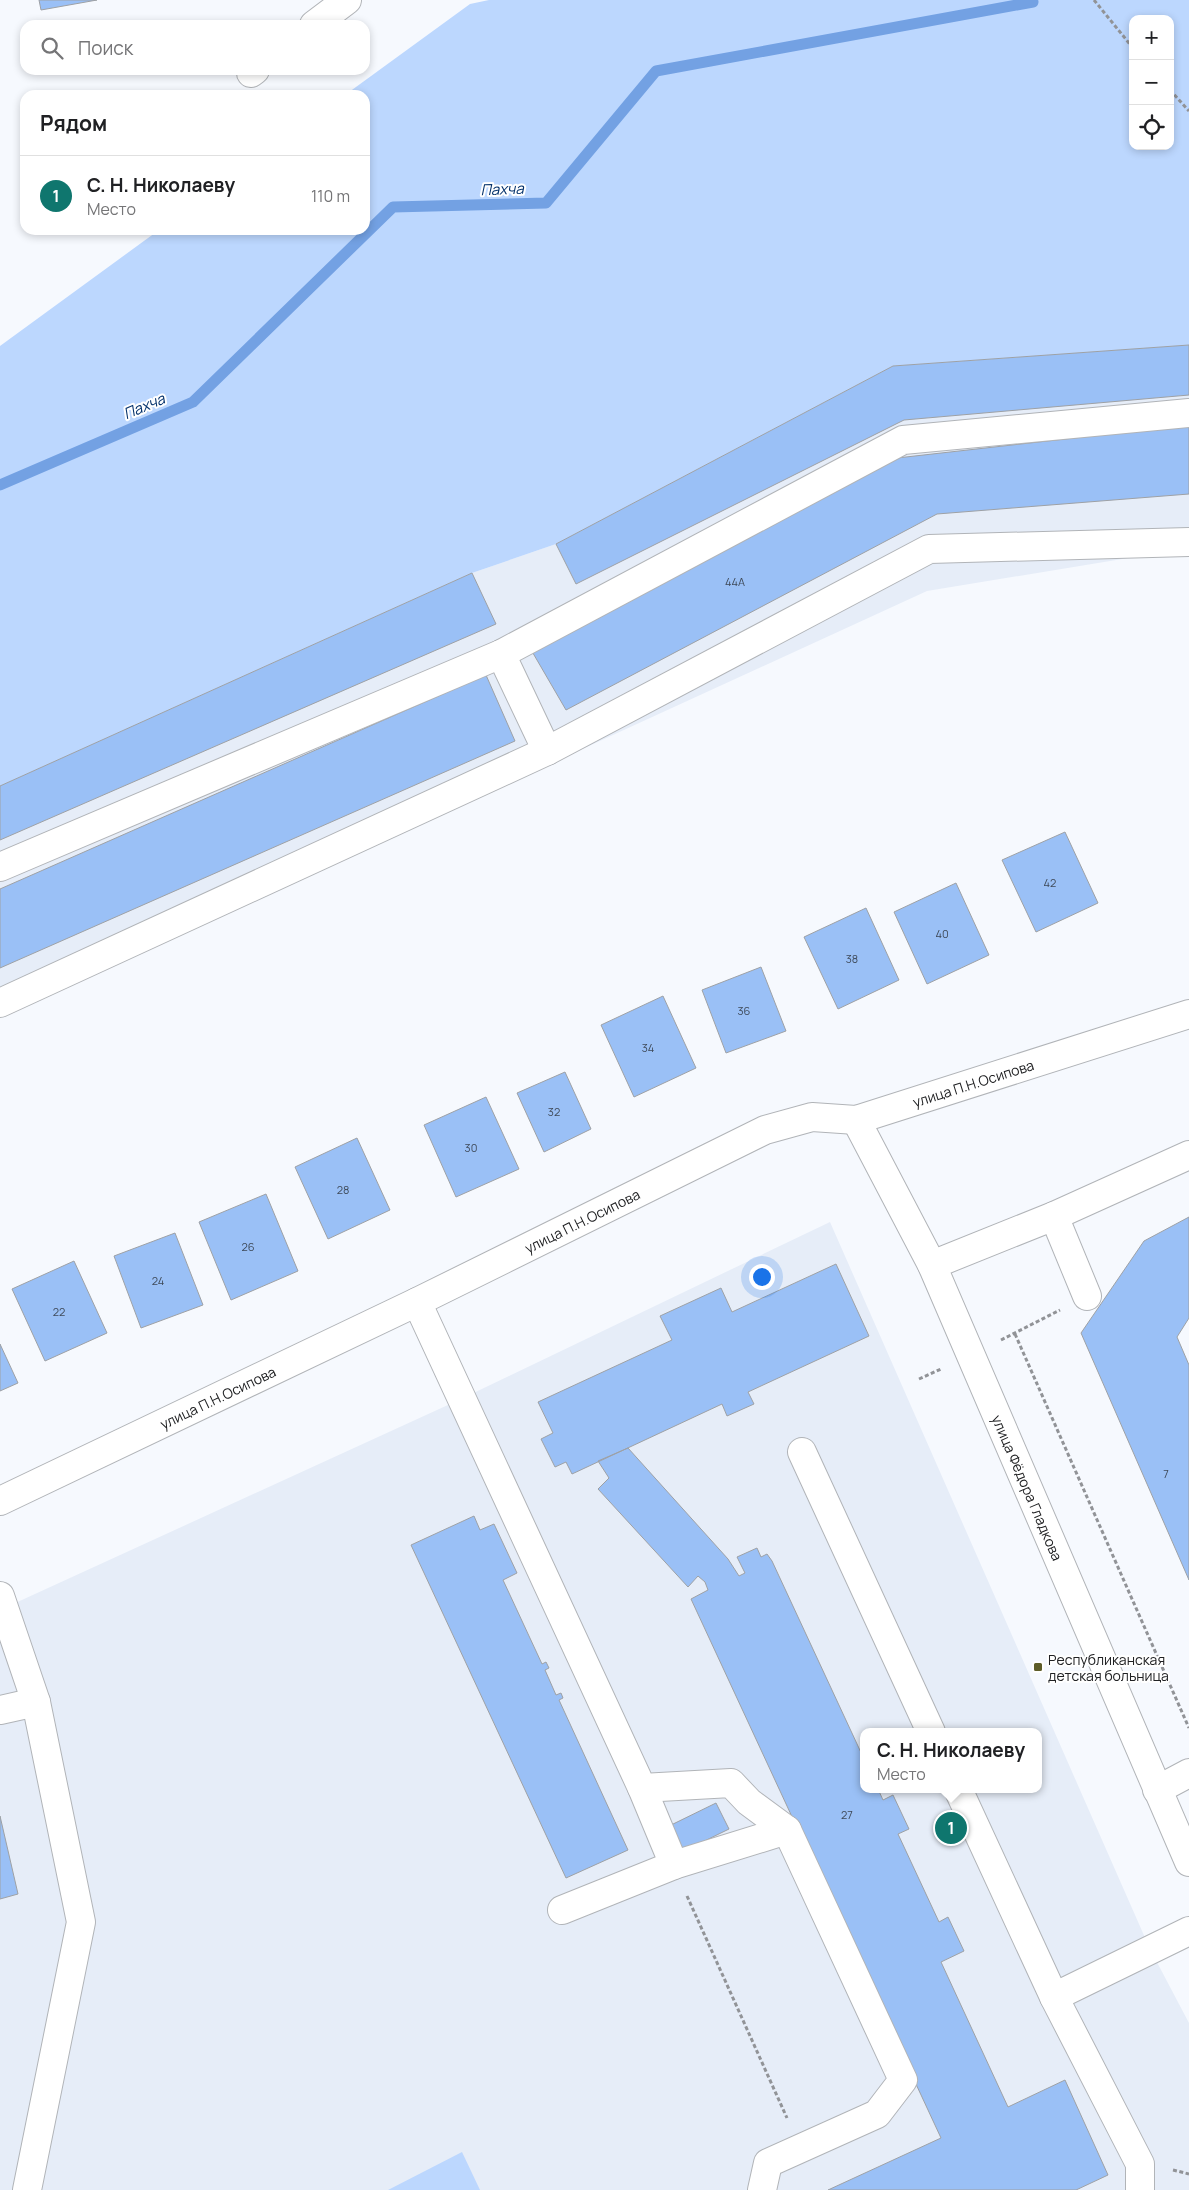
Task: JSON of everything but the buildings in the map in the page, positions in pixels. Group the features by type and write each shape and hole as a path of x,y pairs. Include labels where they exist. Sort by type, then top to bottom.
{"street":[{"path":"321,20 348,0"},
{"path":"0,867 501,654 903,440 1189,413"},
{"path":"0,1003 547,751 929,549 1189,542"},
{"path":"501,654 547,751"},
{"name":"улица П.Н.Осипова","path":"0,1502 417,1302 765,1130 812,1117 856,1120 1189,1014"},
{"name":"улица Фёдора Гладкова","path":"856,1120 932,1265 1189,1862"},
{"path":"932,1265 1054,1216 1189,1155"},
{"path":"1054,1216 1087,1296"},
{"path":"417,1302 642,1788 674,1865"},
{"path":"802,1452 929,1728"},
{"path":"0,1596 36,1702 81,1922 28,2190"},
{"path":"0,1710 36,1702"},
{"path":"1158,1790 1189,1773"},
{"path":"642,1788 730,1783 749,1802 787,1830 903,2080 877,2114 768,2163 762,2190"},
{"path":"960,1793 1054,1997 1140,2164 1140,2190"},
{"path":"562,1910 674,1865 787,1830"},
{"path":"1054,1997 1189,1931"}],"path":[{"path":"1094,0 1129,43"},
{"path":"1174,94 1189,111"},
{"path":"919,1379 1015,1334 1087,1296"},
{"path":"1015,1334 1189,1728"},
{"path":"674,1865 801,2149"}],"shaded area":[{"path":"489,0 1189,0 1189,345 893,366 556,544 472,573 0,786 0,346 152,235 370,235 370,90 352,90 470,4"},
{"path":"1189,345 1189,548 927,591 0,1016 0,786 472,573 556,544 893,366"},
{"path":"830,1222 1150,1949 1189,2023 1189,2190 0,2190 0,1610 461,1399"},
{"path":"462,2152 480,2190 388,2190"}],"waterway":[{"name":"Пахча","path":"370,229 393,207 546,203 656,71 1033,2"},
{"name":"Пахча","path":"0,485 193,402 364,235"}],"place":[{"name":"Республиканская детская больница","path":"1038,1667"},
{"name":"С. Н. Николаеву","path":"951,1828"}]}
